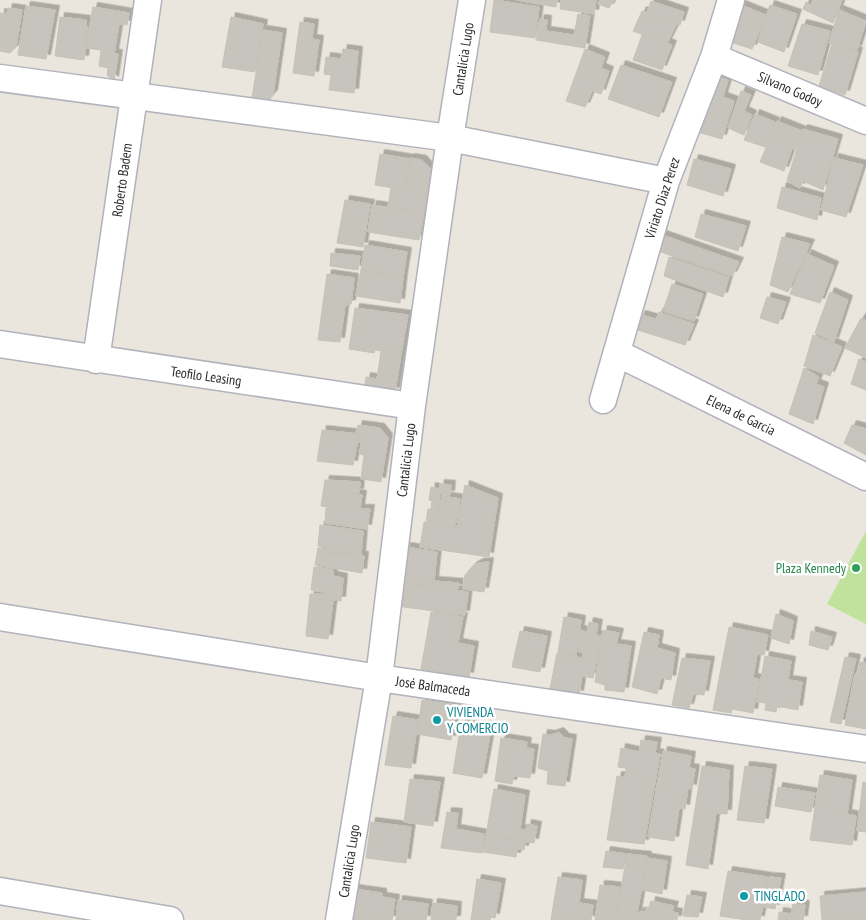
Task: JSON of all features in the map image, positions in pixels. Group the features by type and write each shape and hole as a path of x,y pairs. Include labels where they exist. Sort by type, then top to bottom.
{"street":[{"name":"Roberto Badem","path":"96,360 148,0"},
{"name":"Cantalicia Lugo","path":"339,920 379,678 412,406 450,138 472,0"},
{"name":"Viriato Diaz Perez","path":"603,400 666,181 714,57 731,0"},
{"name":"Silvano Godoy","path":"714,57 866,121"},
{"path":"0,78 450,138 666,181"},
{"name":"Teofilo Leasing","path":"0,344 96,360 412,406"},
{"name":"Elena de Garcia","path":"617,353 866,477"},
{"name":"José Balmaceda","path":"0,618 379,678 866,749"},
{"path":"0,890 170,920"}],"green space":[{"name":"Plaza Kennedy","path":"866,531 866,624 827,604"}],"building":[{"path":"494,0 539,7 535,38 490,32"},
{"path":"516,0 557,0 556,7"},
{"path":"561,0 596,0 594,14 560,9"},
{"path":"600,0 614,0 609,8 598,4"},
{"path":"813,0 842,0 833,23 803,9 806,2 811,5"},
{"path":"651,1 684,12 680,25 647,12"},
{"path":"741,5 766,15 752,49 727,41"},
{"path":"770,5 797,14 784,52 758,42"},
{"path":"26,6 55,10 46,59 18,55"},
{"path":"93,7 129,13 127,25 119,24 114,54 118,54 114,81 107,75 108,68 99,66 101,50 86,48"},
{"path":"8,8 22,10 16,47 10,53 0,51 0,13 7,14"},
{"path":"839,10 866,21 857,50 829,43"},
{"path":"642,11 676,25 667,43 633,31"},
{"path":"578,14 590,16 585,48 536,40 540,19 547,20 546,31 574,35"},
{"path":"60,17 86,20 86,26 88,27 84,60 55,56"},
{"path":"231,17 263,24 255,72 222,67"},
{"path":"300,22 314,24 312,39 319,40 314,76 293,73"},
{"path":"802,24 830,31 818,75 788,66"},
{"path":"263,30 282,33 273,94 263,106 251,104"},
{"path":"642,35 672,45 662,70 633,60"},
{"path":"832,44 858,52 845,95 819,86"},
{"path":"343,49 358,51 354,93 329,90 331,75 324,74 326,57 341,59"},
{"path":"585,49 605,57 601,68 609,71 601,94 592,91 585,107 566,101"},
{"path":"621,65 672,82 659,117 608,99"},
{"path":"710,75 728,80 723,97 734,101 722,139 694,131"},
{"path":"741,91 751,95 744,111 752,115 744,135 728,128"},
{"path":"755,114 775,122 765,147 744,140"},
{"path":"777,121 802,131 795,150 792,149 784,171 760,162"},
{"path":"803,129 838,139 823,190 803,181 800,188 787,181"},
{"path":"380,154 410,159 405,190 375,185"},
{"path":"410,158 422,160 431,170 424,212 388,206 391,188 405,191"},
{"path":"834,158 863,165 846,217 821,210"},
{"path":"694,159 731,169 723,196 687,185"},
{"path":"782,187 821,198 817,220 777,208"},
{"path":"345,200 370,204 363,247 337,243"},
{"path":"372,205 424,213 419,240 368,232"},
{"path":"701,214 746,226 738,251 695,237"},
{"path":"662,235 739,262 732,276 658,251"},
{"path":"782,237 810,244 788,292 770,285"},
{"path":"365,245 407,252 403,277 361,270"},
{"path":"331,253 360,256 358,270 330,266"},
{"path":"807,254 834,266 820,303 790,294"},
{"path":"669,257 729,277 723,297 664,276"},
{"path":"361,270 403,277 400,303 356,296"},
{"path":"327,274 354,278 351,304 345,305 340,342 318,340"},
{"path":"672,284 703,294 694,321 663,311"},
{"path":"830,292 848,300 834,342 815,333"},
{"path":"767,297 786,302 778,324 760,318"},
{"path":"355,308 408,315 401,354 375,350 374,353 349,349"},
{"path":"659,312 694,324 685,345 635,329 641,315 656,319"},
{"path":"861,318 866,321 866,358 845,348"},
{"path":"813,335 842,347 830,376 804,366"},
{"path":"381,351 401,354 395,392 364,391 366,377 377,379"},
{"path":"859,359 866,362 866,390 851,384"},
{"path":"804,368 819,377 816,384 824,387 813,424 789,414"},
{"path":"358,425 380,428 388,438 381,482 361,479 364,455 360,454 361,442 358,442 360,434 356,433"},
{"path":"852,425 866,429 866,455 844,443"},
{"path":"322,430 359,434 353,465 317,461"},
{"path":"325,480 360,482 359,493 339,492 337,508 321,506"},
{"path":"440,484 451,485 450,495 440,494 437,516 456,519 455,526 426,521 428,509 431,509 432,501 429,500 431,487 439,489"},
{"path":"465,485 498,498 489,557 420,547 424,522 457,528"},
{"path":"340,493 362,495 360,509 370,509 367,529 325,523 326,508 338,509"},
{"path":"442,496 460,499 457,519 438,516"},
{"path":"320,525 363,531 361,555 331,551 332,548 318,546"},
{"path":"406,547 437,552 434,581 459,583 458,589 401,582"},
{"path":"318,548 331,549 330,553 364,556 362,573 315,565"},
{"path":"489,562 484,592 463,589 465,575 473,566"},
{"path":"314,567 333,570 333,576 343,578 341,601 322,598 324,592 311,590"},
{"path":"399,583 468,592 465,615 396,606"},
{"path":"310,594 322,594 321,600 333,601 328,639 306,636"},
{"path":"431,612 463,617 458,643 474,646 469,677 421,669"},
{"path":"776,614 793,621 789,644 771,638"},
{"path":"564,617 581,620 576,656 558,652"},
{"path":"589,622 598,624 596,635 601,636 593,678 582,676 579,695 550,689 557,653 582,658 583,653 577,651 580,630 587,632"},
{"path":"729,627 768,635 764,655 757,654 753,678 759,679 753,713 732,709 731,713 713,710"},
{"path":"603,630 619,633 616,644 631,646 624,692 605,690 605,685 595,682"},
{"path":"520,631 547,636 540,672 512,667"},
{"path":"811,631 832,637 828,650 809,645"},
{"path":"644,632 659,635 657,648 675,653 671,680 661,678 657,694 632,687"},
{"path":"765,656 791,661 788,680 802,682 798,710 777,706 776,712 765,710 766,703 757,702"},
{"path":"845,657 856,659 841,724 830,722"},
{"path":"682,658 710,661 704,695 693,694 689,708 672,705"},
{"path":"860,662 866,663 866,729 845,725 855,674 858,674"},
{"name":"VIVIENDA Y COMERCIO","path":"422,700 456,705 451,740 417,734"},
{"path":"393,716 418,720 411,768 385,765"},
{"path":"461,724 491,729 482,778 453,773"},
{"path":"559,732 565,738 572,739 565,786 547,784 548,771 538,768 543,734 551,735"},
{"path":"501,738 527,742 526,748 534,749 530,778 514,776 512,784 495,781"},
{"path":"641,740 657,742 655,753 660,754 644,844 607,840 617,776 625,777 626,768 618,767 621,748 639,752"},
{"path":"663,751 691,756 689,768 695,769 692,789 688,788 685,809 679,808 674,841 648,837"},
{"path":"702,766 729,770 727,814 716,813 708,869 686,865"},
{"path":"745,766 772,769 764,823 737,820"},
{"path":"820,775 852,780 847,814 856,816 852,845 810,840"},
{"path":"410,779 440,782 433,826 404,822"},
{"path":"863,782 866,783 866,832 857,831"},
{"path":"778,787 815,793 811,812 775,806"},
{"path":"494,789 525,795 520,829 526,830 527,824 537,826 534,843 486,835"},
{"path":"447,812 458,813 456,829 484,834 482,853 441,848"},
{"path":"371,822 411,827 406,863 366,858"},
{"path":"486,836 525,842 524,850 517,849 516,857 483,852"},
{"path":"606,851 626,854 623,869 603,867"},
{"path":"627,854 647,856 636,920 616,920"},
{"path":"647,858 667,861 662,894 642,890"},
{"name":"TINGLADO","path":"728,871 768,877 760,920 720,916"},
{"path":"558,877 582,880 579,903 593,905 591,920 551,920"},
{"name":"TINGLADO","path":"769,877 781,878 775,909 763,907"},
{"path":"477,879 501,883 495,918 490,917 490,920 471,920"},
{"path":"600,885 620,887 615,920 595,920"},
{"path":"354,889 382,893 382,897 395,899 392,920 350,920"},
{"path":"866,892 866,920 822,920 820,896"},
{"path":"687,895 702,897 698,917 683,916"},
{"path":"398,900 428,904 426,920 396,920"},
{"path":"651,901 674,906 672,912 678,913 677,920 637,920 639,912 645,912 646,907 650,908"},
{"path":"433,903 457,906 456,920 431,920"},
{"path":"793,904 805,905 803,920 778,920 779,912 791,914"}],"place":[{"name":"Plaza Kennedy","path":"856,568"},
{"name":"VIVIENDA Y COMERCIO","path":"437,720"},
{"name":"TINGLADO","path":"744,896"}]}
